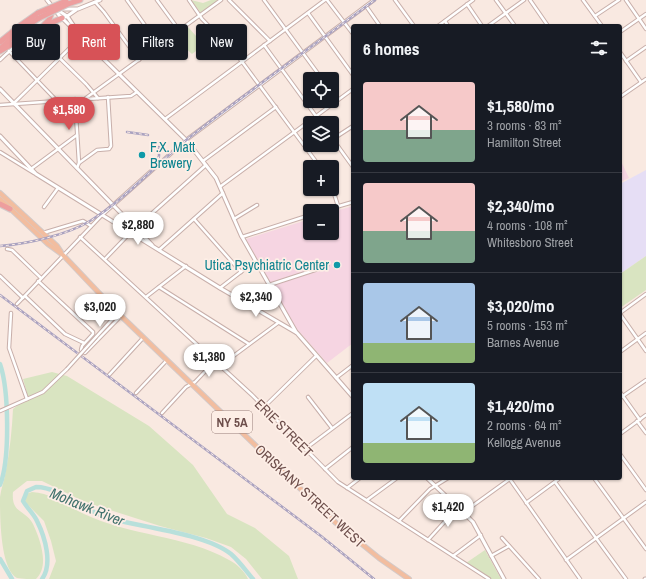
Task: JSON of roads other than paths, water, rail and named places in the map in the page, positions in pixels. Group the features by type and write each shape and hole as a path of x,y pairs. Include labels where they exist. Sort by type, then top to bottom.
{"highway":[{"path":"0,42 21,25 67,2 80,0"},
{"path":"44,24 49,20 55,9"},
{"path":"0,50 18,32 39,16"},
{"path":"49,24 65,17"},
{"path":"0,50 12,43"},
{"path":"0,204 10,209"}],"main road":[{"name":"ORISKANY STREET WEST","path":"0,192 57,246 63,256"},
{"name":"ORISKANY STREET WEST","path":"0,199 63,256 144,338 336,523 378,558 409,579"}],"street":[{"path":"47,0 71,24"},
{"path":"65,17 100,0"},
{"path":"127,0 144,24"},
{"path":"157,0 175,24"},
{"path":"189,0 200,16 242,62 315,160"},
{"path":"188,24 221,0"},
{"path":"229,0 270,41"},
{"path":"264,0 317,72"},
{"path":"165,119 326,0 351,31"},
{"path":"17,304 40,278 113,204 186,140 374,0"},
{"path":"395,0 413,24"},
{"path":"441,24 473,0"},
{"path":"496,0 514,24"},
{"path":"491,24 524,0"},
{"path":"530,0 547,24"},
{"path":"583,0 600,24"},
{"path":"595,16 619,0"},
{"path":"626,0 646,29"},
{"path":"94,2 104,12 128,45"},
{"path":"467,4 481,24"},
{"path":"366,6 379,24"},
{"path":"55,9 78,10"},
{"path":"308,13 351,72"},
{"path":"622,31 646,14"},
{"path":"264,45 316,116 326,108"},
{"path":"626,61 646,47"},
{"path":"0,60 12,49"},
{"path":"68,50 60,58 94,92 98,98"},
{"path":"9,51 57,101"},
{"path":"622,55 641,82"},
{"path":"14,103 58,60"},
{"path":"105,60 186,140 216,178 221,186 242,237 268,285 297,333 351,395"},
{"path":"86,98 139,60"},
{"path":"622,96 646,79"},
{"path":"0,89 153,246"},
{"path":"339,99 351,90"},
{"path":"0,105 131,96 137,92"},
{"path":"79,163 97,150 110,148 111,146 108,97"},
{"path":"75,99 79,163 77,168"},
{"path":"203,161 276,107"},
{"path":"221,186 303,125"},
{"path":"339,135 351,127"},
{"path":"31,169 77,135"},
{"path":"0,136 36,174"},
{"path":"339,147 351,164"},
{"path":"0,152 220,288 297,333"},
{"path":"106,259 130,233 206,165"},
{"path":"44,207 58,188"},
{"path":"159,250 223,193"},
{"path":"339,206 351,203"},
{"path":"234,219 257,205"},
{"path":"242,237 303,217"},
{"path":"194,219 240,272"},
{"path":"42,233 64,228 84,221 91,226"},
{"name":"ERIE STREET","path":"80,237 106,259 264,407 338,482 489,579"},
{"path":"7,249 12,250 40,278"},
{"path":"220,288 255,261"},
{"path":"146,297 186,266"},
{"path":"268,285 327,266"},
{"path":"0,276 65,334 85,343"},
{"path":"38,281 93,334 81,348 85,353 120,314"},
{"path":"159,287 249,344"},
{"path":"622,312 646,294"},
{"path":"11,313 9,348 27,399"},
{"path":"0,411 50,387 96,337 120,314"},
{"path":"622,317 646,351"},
{"path":"220,366 278,323"},
{"path":"622,351 646,333"},
{"path":"109,375 144,338"},
{"path":"264,407 316,356"},
{"path":"136,393 167,360"},
{"path":"162,413 215,361"},
{"path":"335,378 351,366"},
{"path":"646,380 622,397 627,401 646,433"},
{"path":"308,397 332,428"},
{"path":"305,449 351,414"},
{"path":"622,433 646,415"},
{"path":"325,469 351,449"},
{"path":"622,457 646,490"},
{"path":"347,488 357,480"},
{"path":"367,500 394,480"},
{"path":"430,480 473,522 504,579"},
{"path":"398,521 430,489 445,480"},
{"path":"464,512 507,480"},
{"path":"511,480 580,579"},
{"path":"526,503 558,480"},
{"path":"596,480 646,548"},
{"path":"555,482 626,579"},
{"path":"566,560 646,502"},
{"path":"428,540 458,507"},
{"path":"453,556 481,535"},
{"path":"502,538 538,579"},
{"path":"491,556 509,546"}],"waterway":[{"name":"Mohawk River","path":"0,364 7,407 7,443 0,485"},
{"name":"Mohawk River","path":"42,579 47,566 47,550 36,518 23,501 27,491 36,487 55,491 102,516 111,519 174,532 206,541 231,554 253,579"},
{"name":"Mohawk River","path":"0,559 12,579"}],"railway":[{"path":"0,246 59,235 81,226 104,212 177,147 375,0"},
{"path":"127,132 148,135"},
{"path":"156,165 159,156 159,147"},
{"path":"0,295 321,536 374,579"}],"place":[{"name":"F.X. Matt Brewery","path":"142,155"},
{"name":"Utica Psychiatric Center","path":"337,265"}]}
